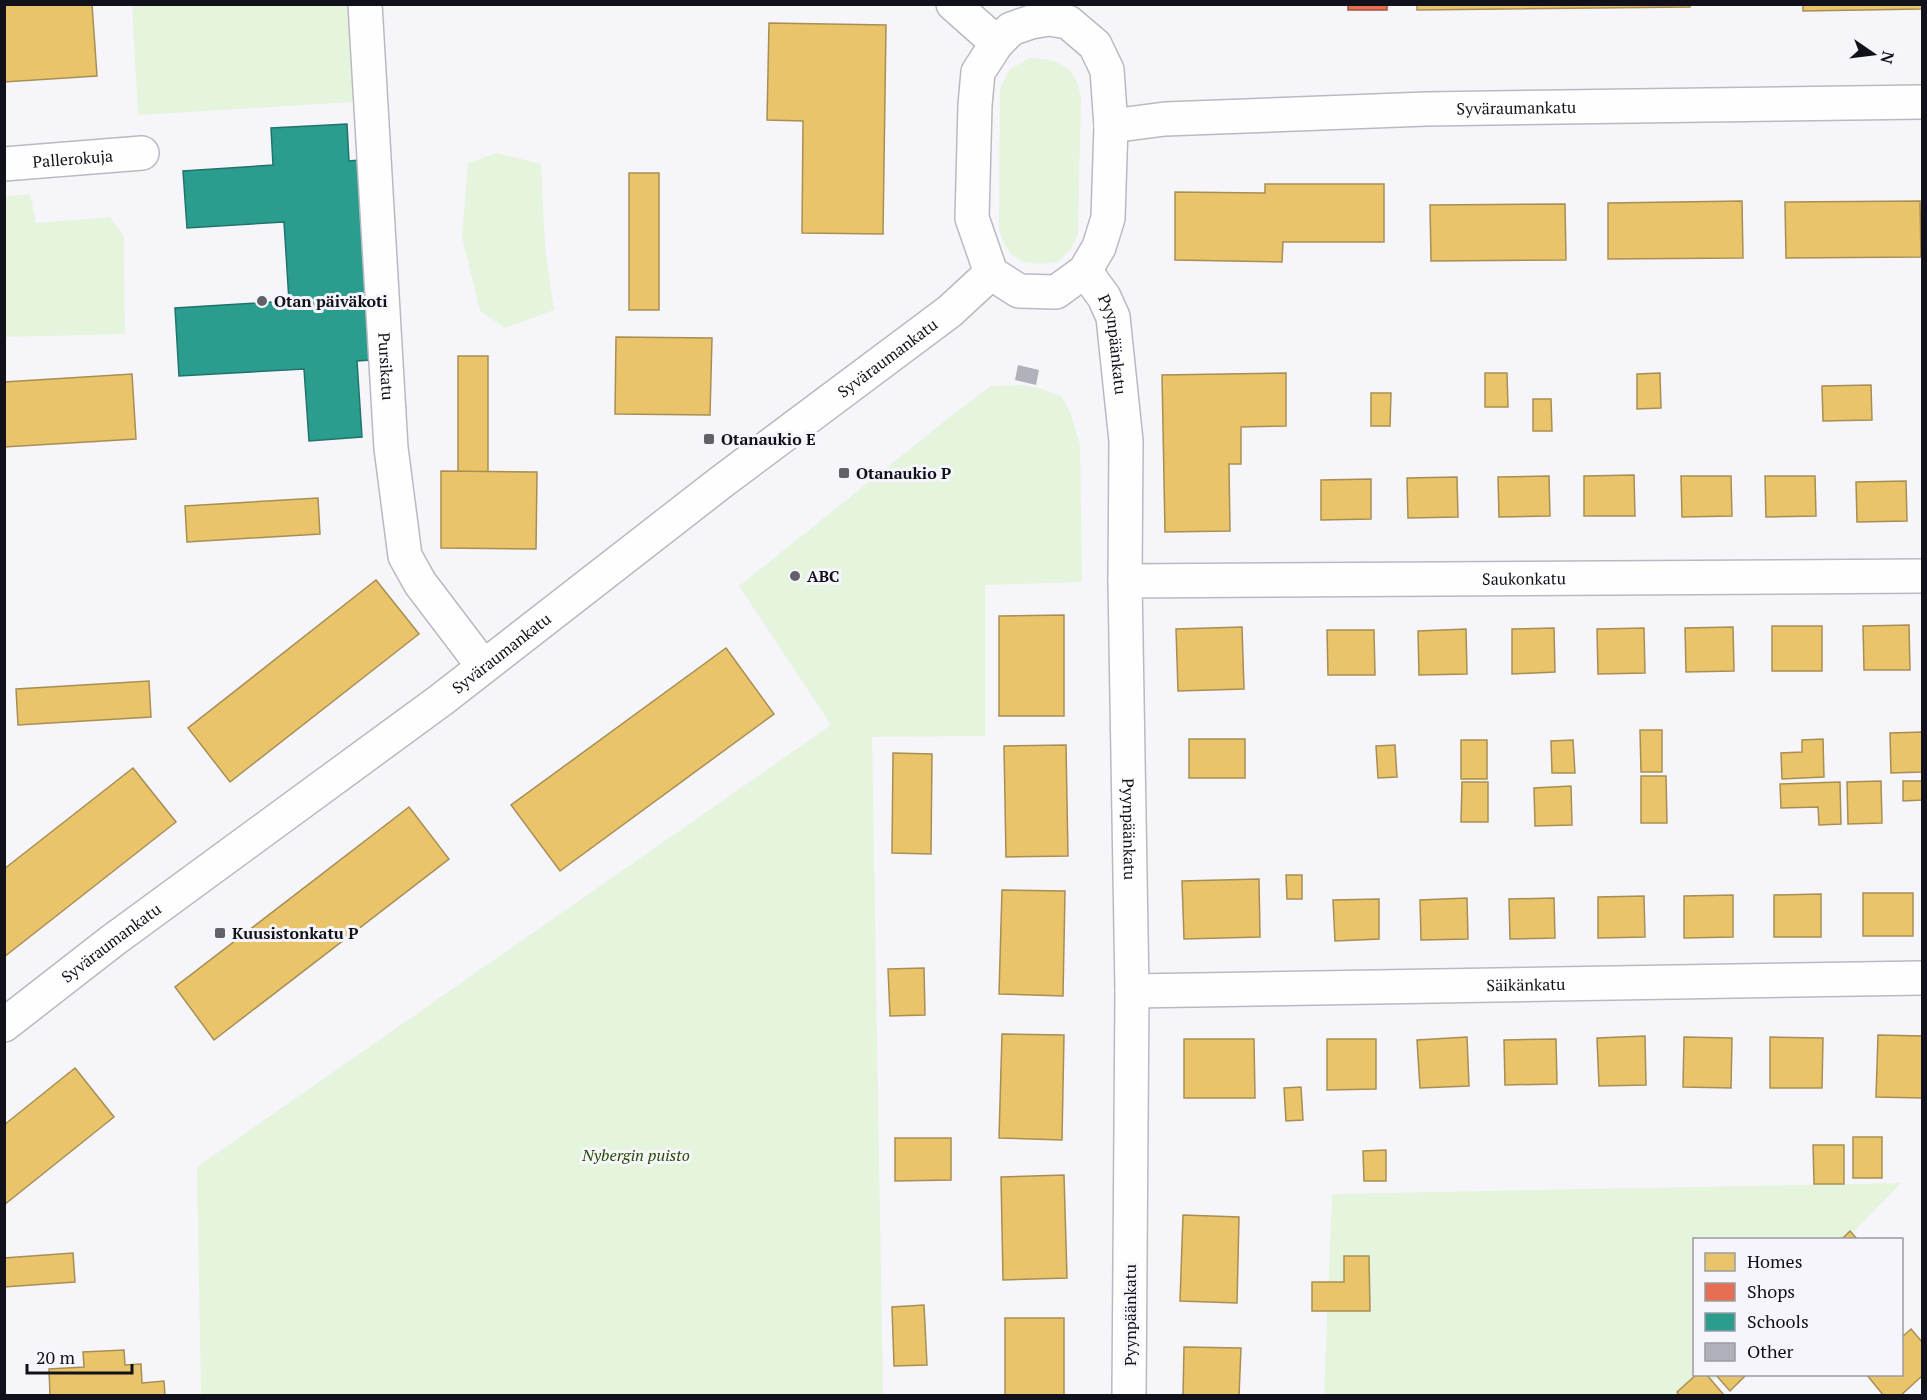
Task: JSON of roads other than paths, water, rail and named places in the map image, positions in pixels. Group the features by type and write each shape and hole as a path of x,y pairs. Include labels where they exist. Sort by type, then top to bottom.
{"main road":[{"name":"Pursikatu","path":"365,4 391,448 405,556 420,583 483,666"},
{"path":"953,4 997,43"},
{"path":"1071,13 1095,45 1107,70 1111,126 1108,218 1099,247 1085,271 1056,292 1019,291 991,273 972,218 978,72 997,43 1011,29 1071,13"},
{"name":"Syväraumankatu","path":"1111,126 1165,119 1425,109 1923,102"},
{"name":"Pallerokuja","path":"4,164 142,153"},
{"name":"Pyynpäänkatu","path":"1085,271 1104,297 1113,316 1126,441 1125,580 1132,991 1130,1395"},
{"name":"Syväraumankatu","path":"4,1025 112,941 441,700 720,483 950,311 991,273"},
{"name":"Saukonkatu","path":"1125,580 1923,576"},
{"name":"Säikänkatu","path":"1132,991 1923,978"}],"place":[{"name":"Otan päiväkoti","path":"262,301"},
{"name":"Otanaukio E","path":"709,439"},
{"name":"Otanaukio P","path":"844,473"},
{"name":"ABC","path":"795,576"},
{"name":"Kuusistonkatu P","path":"220,933"}],"park label":[{"name":"Nybergin puisto","path":"636,1155"}]}
